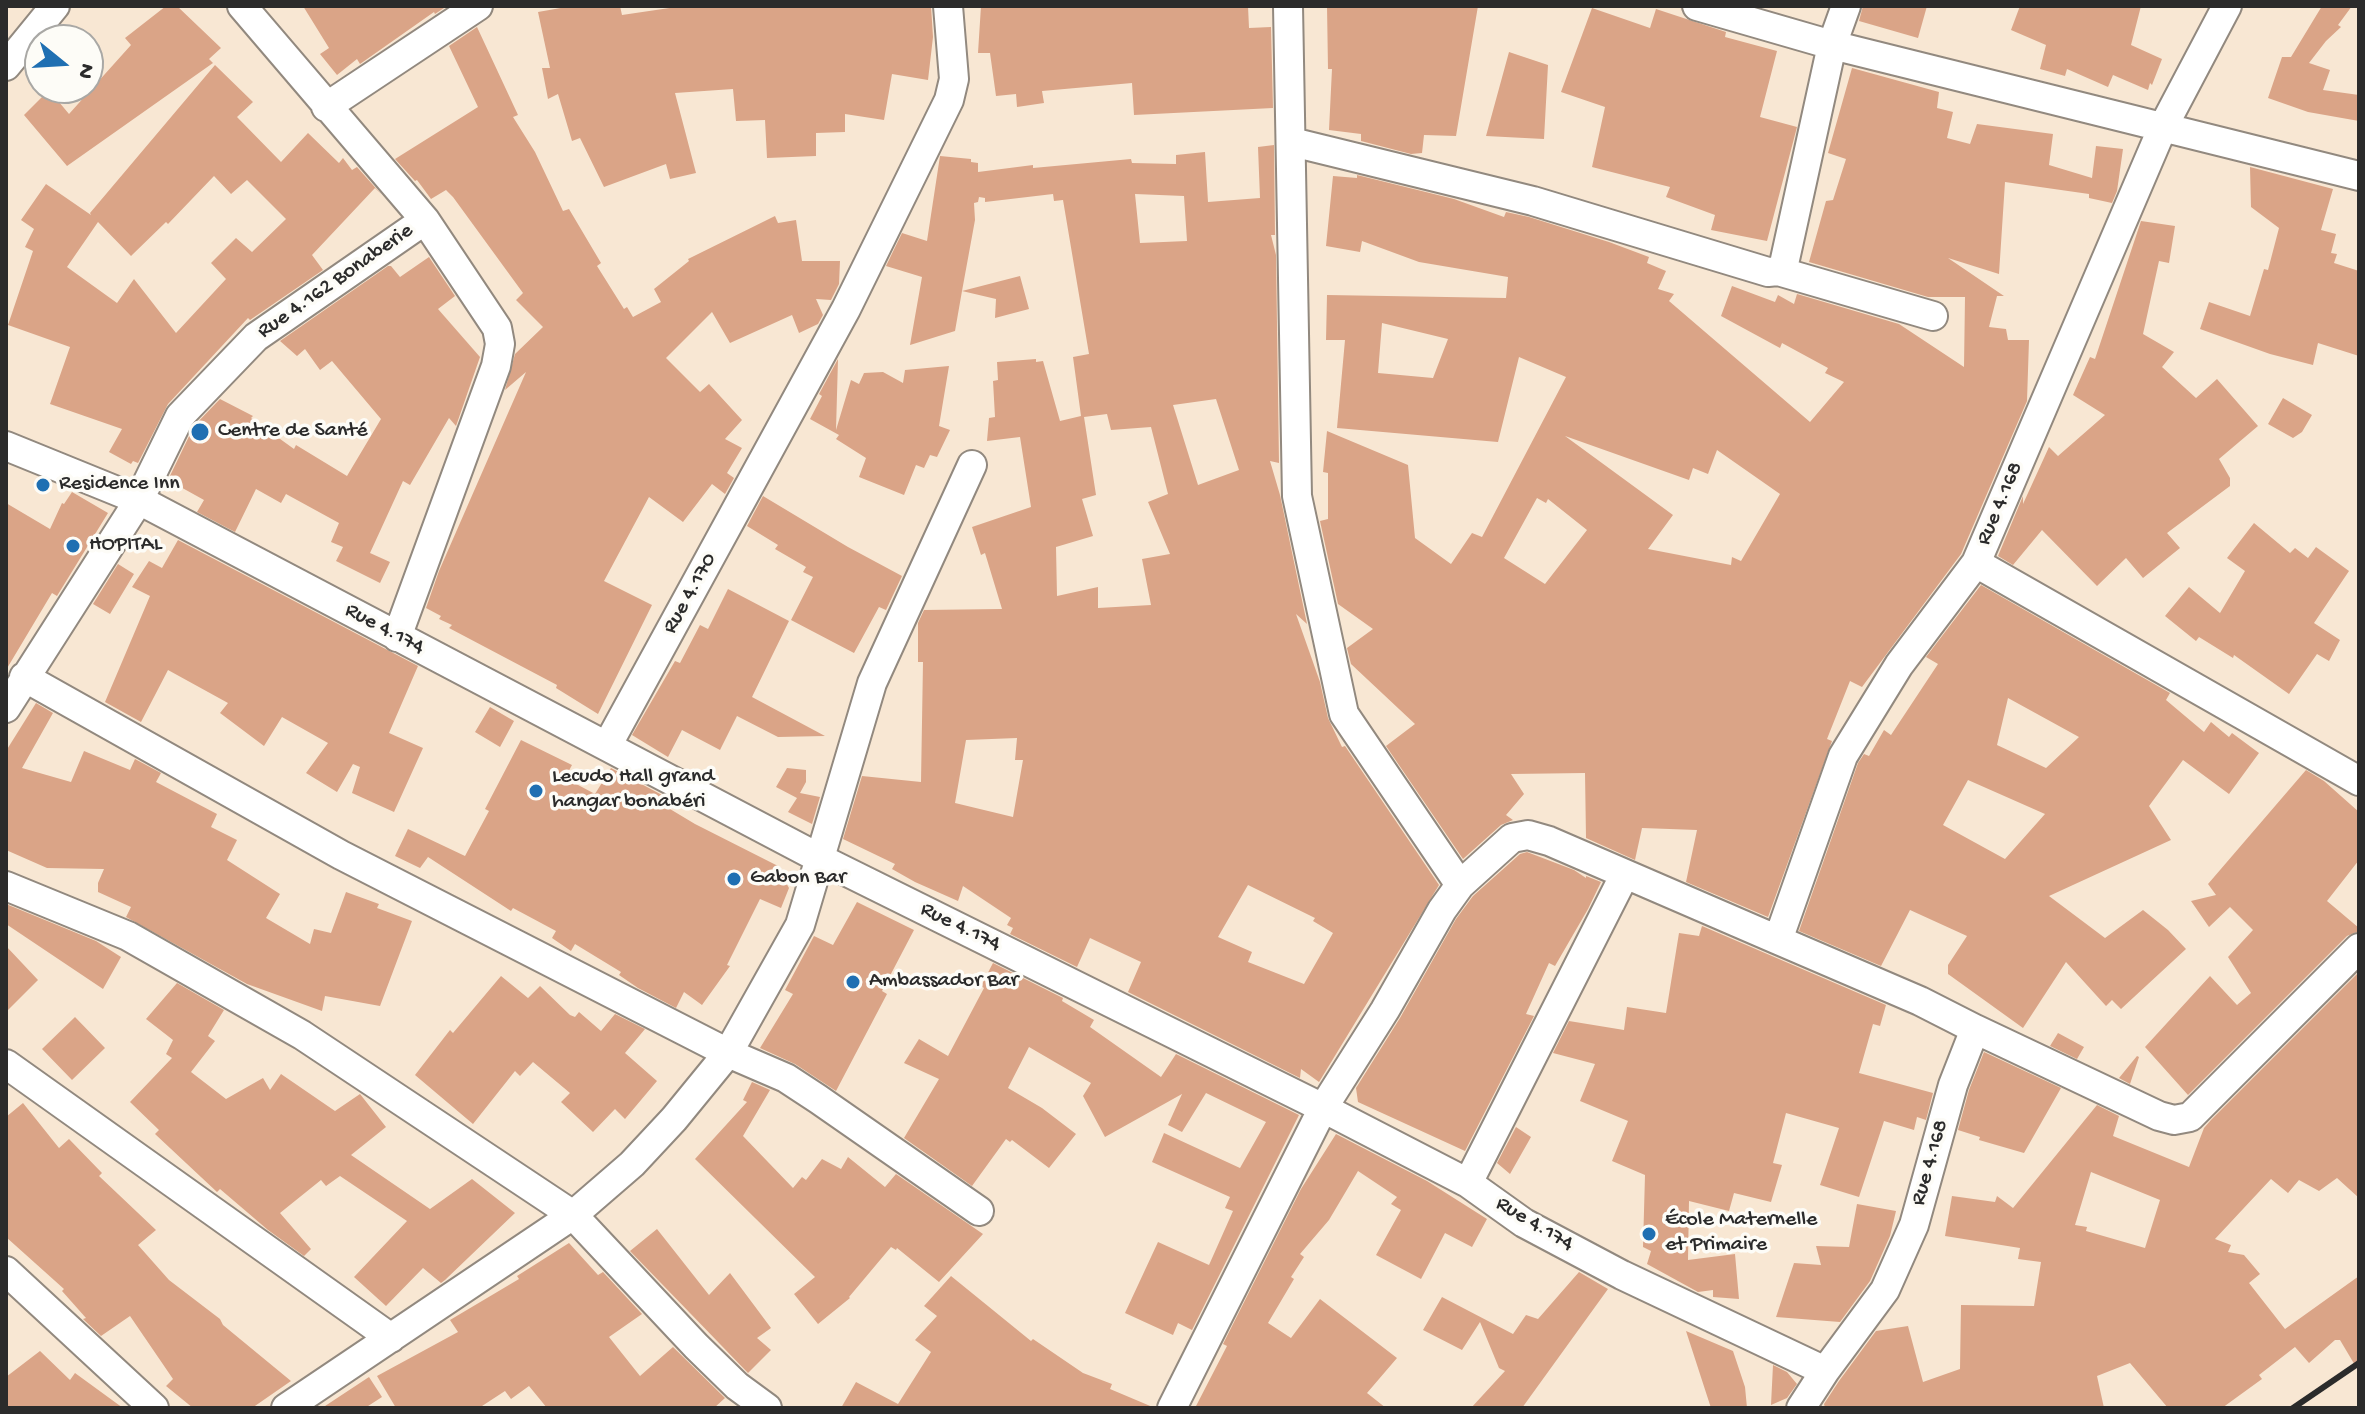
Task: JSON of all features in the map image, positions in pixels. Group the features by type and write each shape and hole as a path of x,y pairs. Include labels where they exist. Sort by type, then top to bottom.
{"street":[{"path":"6,66 55,6"},
{"path":"242,6 425,220 497,328 500,344 496,366 397,637"},
{"path":"326,107 478,6"},
{"name":"Rue 4.170","path":"607,746 846,309 949,100 954,79 948,6"},
{"path":"1288,6 1297,496 1344,714 1460,885"},
{"path":"1697,6 1832,45 2359,176"},
{"path":"1778,271 1784,264 1832,45 1846,6"},
{"name":"Rue 4.168","path":"2227,6 2162,129 1976,563 2359,781"},
{"path":"1292,142 1533,201 1768,272 1778,271 1933,316"},
{"name":"Rue 4.162 Bonaberie","path":"6,708 139,500 180,416 256,337 425,220"},
{"name":"Rue 4.174","path":"6,446 139,500 819,858 1468,1183 1524,1223 1622,1275 1825,1371"},
{"path":"299,1404 573,1215 632,1164 728,1053 800,925 872,683 972,465"},
{"path":"1778,940 1843,756 1899,665 1976,563"},
{"path":"24,677 341,855 728,1053 786,1078 979,1211"},
{"path":"1172,1408 1323,1108 1385,1010 1442,910 1460,885 1512,838 1528,835 1549,841 1920,1001 2159,1116 2174,1120 2190,1117 2359,948"},
{"path":"1468,1183 1625,874"},
{"path":"6,886 128,936 302,1035 573,1215 696,1346 737,1386 767,1408"},
{"name":"Rue 4.168","path":"1801,1408 1885,1290 1914,1225 1953,1085 1975,1029"},
{"path":"6,1064 391,1338"},
{"path":"6,1271 154,1408"}],"building":[{"path":"166,6 177,6 221,48 209,59 213,63 67,166 24,115 35,104 61,104 69,114 78,104 104,104 104,75 131,45 125,38"},
{"path":"303,6 447,6 360,64 357,59 337,75 320,54 329,48"},
{"path":"572,6 620,6 622,15 683,6 931,6 933,37 928,80 892,74 884,120 845,114 845,132 816,133 816,156 767,158 765,120 736,121 733,89 675,93 696,173 670,179 666,164 604,187 580,138 572,141 558,94 548,99 542,68 550,68 538,12"},
{"path":"981,6 1248,6 1249,28 1271,27 1273,108 1134,115 1132,83 1042,91 1044,103 1017,107 1016,94 996,96 990,53 978,53"},
{"path":"1327,6 1478,6 1456,136 1424,135 1422,153 1411,154 1361,141 1361,134 1329,130 1332,69 1328,69"},
{"path":"1863,6 1927,6 1918,38 1859,21"},
{"path":"2020,6 2141,6 2131,45 2162,59 2152,85 2150,83 2148,90 2113,75 2108,87 2067,69 2065,76 2040,69 2046,45 2011,30"},
{"path":"2322,6 2352,6 2338,25 2341,27 2309,63 2330,70 2323,90 2359,95 2359,121 2308,112 2268,98 2282,57 2291,57"},
{"path":"1592,8 1650,28 1656,9 1726,32 1725,37 1777,51 1760,117 1797,127 1767,241 1711,230 1715,215 1666,197 1670,187 1592,167 1605,107 1561,92"},
{"path":"477,27 518,115 513,117 535,152 563,211 569,209 601,263 597,266 624,309 627,307 633,317 661,302 654,289 688,259 775,216 778,223 796,220 802,261 840,261 839,284 831,300 816,299 823,315 818,324 799,333 792,315 730,343 712,312 666,358 700,392 709,384 742,420 725,439 742,448 727,473 734,478 725,494 712,484 683,522 649,497 604,581 652,605 598,714 556,688 557,685 449,628 452,625 426,608 439,571 526,372 505,390 515,354 543,327 516,300 523,293 453,197 446,190 431,199 395,159 478,107 449,46"},
{"path":"1509,52 1548,65 1544,139 1486,136"},
{"path":"215,65 253,102 237,117 281,162 308,133 339,163 343,158 352,170 357,167 381,194 375,188 312,255 323,270 250,320 248,318 168,404 138,463 133,461 131,464 109,452 122,429 50,404 70,347 8,325 33,251 25,247 34,229 21,220 46,184 90,213","holes":["214,176 231,194 247,180 286,219 252,252 236,238 211,263 226,279 176,333 134,279 117,303 67,267 98,222 131,256 166,222 168,224"]},
{"path":"1852,68 1939,92 1937,108 1953,112 1947,138 1970,144 1977,124 2053,134 2049,165 2092,178 2096,146 2123,149 2117,191 2112,203 2089,198 2089,194 2005,182 1999,274 1948,258 2004,296 1997,296 1989,327 2006,329 2008,340 2029,340 2027,401 1961,554 1862,687 1850,681 1827,739 1832,741 1768,917 1686,882 1697,830 1642,828 1635,860 1586,838 1585,773 1511,774 1524,794 1506,815 1513,820 1501,825 1463,859 1386,746 1415,724 1351,664 1347,648 1373,629 1338,604 1320,521 1328,519 1328,473 1323,472 1327,431 1408,465 1415,538 1451,564 1472,533 1482,537 1566,377 1519,357 1498,442 1337,428 1345,340 1326,340 1327,295 1506,298 1508,277 1419,262 1362,241 1360,252 1326,246 1333,176 1357,178 1357,175 1454,199 1504,217 1506,212 1529,217 1649,257 1647,263 1666,271 1658,289 1674,294 1669,301 1810,422 1844,382 1825,373 1828,368 1782,343 1780,348 1721,316 1732,286 1775,302 1778,295 1794,304 1797,294 1899,324 1964,367 1965,297 1928,297 1809,262 1826,201 1833,200 1846,159 1828,153","holes":["1382,323 1448,339 1433,378 1378,373","1565,436 1689,480 1693,468 1708,474 1717,450 1780,494 1741,561 1732,557 1731,565 1648,549 1673,515","1537,498 1546,503 1548,499 1587,530 1545,584 1504,558"]},
{"path":"1274,145 1275,235 1271,235 1276,255 1279,463 1270,461 1307,624 1296,614 1320,682 1328,718 1342,747 1345,746 1439,885 1319,1082 1301,1069 1300,1078 1128,992 1141,962 1090,938 1077,967 1010,934 1013,928 1007,925 1011,918 963,886 958,901 915,882 892,869 895,864 843,839 862,776 921,782 923,662 918,662 918,623 924,610 1002,609 985,553 981,555 972,527 1031,507 1020,437 987,441 989,418 995,417 993,381 998,380 997,362 1043,361 1060,421 1081,416 1073,357 1089,354 1063,200 1054,201 1053,194 985,202 985,198 979,197 978,202 974,203 975,220 955,331 910,345 922,277 886,266 902,233 927,241 940,156 971,159 971,162 978,163 978,172 1131,159 1132,163 1176,164 1176,155 1205,152 1208,202 1260,198 1258,147","holes":["1135,194 1184,196 1187,241 1140,243","1216,399 1239,470 1198,485 1173,405","1107,414 1111,430 1151,427 1168,494 1148,502 1170,554 1142,559 1151,605 1098,608 1098,587 1057,596 1056,547 1093,536 1082,499 1096,495 1084,417","1017,738 1015,760 1023,760 1013,817 955,803 966,740","1248,885 1315,918 1313,921 1333,933 1304,984 1248,962 1252,952 1218,937"]},
{"path":"2250,167 2333,189 2321,230 2336,234 2331,253 2337,254 2334,263 2359,271 2359,356 2318,343 2313,365 2270,354 2200,329 2209,302 2250,316 2264,269 2268,270 2279,228 2251,207"},
{"path":"2141,221 2175,226 2169,263 2159,261 2143,334 2174,352 2162,367 2196,398 2217,379 2258,426 2219,459 2230,478 2230,486 2167,533 2180,548 2143,578 2126,558 2097,586 2042,530 2013,565 1998,556 2023,496 2023,504 2049,447 2058,456 2105,415 2073,395 2090,357 2095,359"},
{"path":"429,257 455,296 438,309 480,357 456,426 449,418 410,485 403,481 370,553 390,562 380,583 336,561 343,547 331,542 339,523 286,494 281,503 256,489 235,532 197,512 204,500 168,480 194,426 220,399 253,416 251,418 294,449 296,445 347,476 381,419 332,361 320,370 305,349 297,356 280,341 388,266 400,277"},
{"path":"1020,276 1029,309 995,318 996,299 962,291"},
{"path":"838,359 836,430 851,380 859,384 864,373 883,372 903,383 905,370 949,366 939,426 950,430 937,457 930,455 924,468 916,465 904,495 859,477 866,458 836,439 839,435 810,419 822,396 819,394"},
{"path":"2283,398 2312,415 2302,432 2293,438 2268,424"},
{"path":"72,492 108,513 57,596 52,593 6,670 6,503 50,529 62,503"},
{"path":"763,496 902,576 886,610 879,607 854,653 791,620 813,577 803,572 806,567 775,549 778,545 747,526"},
{"path":"2254,523 2290,553 2295,548 2308,558 2316,547 2349,571 2314,623 2340,640 2329,661 2317,654 2289,694 2234,655 2233,658 2199,637 2196,641 2165,616 2189,587 2220,613 2245,571 2227,558"},
{"path":"178,540 418,666 389,733 423,748 394,812 352,793 360,767 353,764 337,792 306,773 328,743 282,717 264,746 220,713 228,703 168,670 141,722 105,702 150,596 132,587 149,561 162,568"},
{"path":"118,564 134,574 110,614 93,604"},
{"path":"1981,585 2170,693 2166,700 2204,732 2211,722 2229,737 2232,733 2259,753 2229,794 2183,760 2149,806 2171,840 2049,896 2105,938 2143,910 2186,949 2121,1009 2112,1000 2106,1006 2066,962 2023,1028 1948,974 1948,965 1967,936 1910,910 1881,966 1799,931 1858,763 1864,754 1869,756 1884,730 1891,735 1938,664 1926,657","holes":["2008,698 2079,737 2046,768 1997,745","1968,780 2045,814 2005,859 1943,825"]},
{"path":"728,589 789,621 752,697 825,736 778,737 737,716 720,750 682,730 668,757 632,735 675,661 680,663 700,625 708,629"},
{"path":"36,703 53,713 22,768 71,782 84,751 130,770 135,759 161,773 156,782 217,814 211,827 237,840 227,860 280,894 266,918 310,944 314,929 331,933 346,892 412,921 380,1006 325,996 322,1011 247,984 126,917 131,907 98,892 104,869 47,868 6,850 6,751"},
{"path":"490,707 514,721 500,747 475,732"},
{"path":"521,740 572,765 565,778 595,794 611,768 664,796 660,803 695,824 780,867 788,879 785,881 789,888 781,908 760,899 727,965 730,966 702,1005 684,992 676,1008 638,988 619,975 621,972 575,944 571,951 552,938 556,931 513,908 511,911 428,857 420,868 395,856 408,829 465,856 489,811 485,809"},
{"path":"787,768 806,770 806,782 800,793 820,797 812,824 788,812 797,798 776,787"},
{"path":"2306,770 2324,781 2359,812 2359,860 2327,901 2359,931 2347,936 2188,1095 2145,1047 2210,976 2237,1005 2251,993 2228,957 2253,930 2230,907 2209,927 2191,901 2216,895 2208,884"},
{"path":"1527,852 1601,882 1555,966 1549,963 1526,1014 1534,1016 1465,1151 1358,1102 1356,1088 1456,919 1473,896 1520,854"},
{"path":"857,902 914,930 882,991 887,994 836,1091 795,1064 760,1048 793,994 785,990 814,936 833,945"},
{"path":"6,904 96,941 121,957 103,989 6,924"},
{"path":"1702,926 1886,1005 1880,1026 1873,1024 1859,1073 1933,1093 1926,1120 1917,1117 1914,1130 1884,1121 1859,1197 1820,1185 1839,1128 1786,1113 1773,1163 1782,1165 1771,1202 1734,1193 1729,1211 1689,1201 1688,1260 1735,1254 1739,1299 1713,1297 1713,1290 1698,1292 1647,1264 1651,1251 1643,1247 1645,1175 1612,1161 1628,1121 1580,1101 1595,1064 1553,1053 1569,1021 1624,1030 1627,1007 1666,1013 1679,933 1699,936"},
{"path":"6,946 38,980 6,1012"},
{"path":"993,963 1063,998 1062,1001 1094,1020 1090,1027 1161,1077 1176,1054 1299,1115 1192,1330 1178,1323 1173,1335 1125,1313 1158,1242 1209,1265 1233,1211 1225,1208 1230,1197 1152,1162 1164,1133 1240,1168 1266,1122 1206,1093 1182,1132 1168,1125 1182,1094 1105,1137 1083,1096 1091,1083 1029,1047 1008,1088 1042,1108 1076,1134 1049,1168 1012,1140 1006,1139 972,1186 904,1138 939,1079 904,1063 919,1039 948,1056 984,988 981,986"},
{"path":"2359,972 2359,1198 2337,1178 2319,1191 2299,1180 2288,1193 2271,1179 2215,1239 2231,1245 2228,1252 2244,1255 2260,1274 2249,1283 2285,1329 2359,1276 2359,1372 2340,1340 2335,1340 2309,1363 2295,1347 2259,1375 2262,1379 2222,1408 2168,1408 2130,1363 2097,1376 2104,1408 1825,1408 1824,1404 1839,1381 1876,1331 1908,1326 1923,1382 1960,1369 1961,1305 2034,1306 2041,1262 2018,1259 2020,1248 1945,1236 1952,1196 1995,1202 1997,1196 2013,1208 2097,1105 2119,1116 2113,1136 2189,1167 2204,1128","holes":["2091,1172 2160,1200 2145,1248 2075,1225"]},
{"path":"501,976 528,998 540,986 570,1015 575,1017 579,1012 601,1031 615,1014 645,1029 625,1053 657,1081 625,1119 615,1109 593,1132 561,1102 570,1093 533,1062 520,1076 515,1071 473,1124 415,1075 450,1030 453,1033"},
{"path":"177,983 224,1010 208,1036 215,1041 191,1072 226,1099 263,1078 270,1090 281,1074 335,1111 360,1094 386,1127 351,1155 430,1209 472,1179 515,1213 441,1283 423,1268 386,1306 354,1277 407,1221 340,1176 326,1186 321,1180 280,1213 311,1249 304,1256 220,1189 217,1192 155,1134 159,1130 130,1102 172,1058 166,1054 173,1040 146,1019"},
{"path":"75,1017 105,1048 72,1080 42,1049"},
{"path":"2058,1033 2084,1047 2077,1059 2050,1046"},
{"path":"1984,1052 2061,1088 2024,1153 1979,1140 1980,1137 1958,1130"},
{"path":"2139,1057 2130,1084 2119,1078"},
{"path":"752,1082 770,1090 743,1136 793,1188 802,1177 806,1180 822,1159 841,1169 848,1157 885,1187 896,1174 983,1234 939,1282 897,1248 891,1247 850,1298 818,1324 794,1294 815,1277 695,1159 747,1102 743,1100"},
{"path":"23,1103 59,1148 69,1139 102,1173 99,1176 156,1230 138,1245 169,1280 220,1319 223,1325 291,1381 252,1408 193,1408 166,1386 173,1379 130,1316 101,1336 83,1319 86,1318 62,1291 64,1289 6,1237 6,1117"},
{"path":"1516,1127 1531,1137 1510,1174 1497,1163"},
{"path":"1336,1134 1427,1181 1487,1219 1472,1247 1445,1233 1421,1279 1376,1255 1401,1210 1391,1204 1397,1197 1358,1171 1329,1220 1300,1254 1304,1257 1291,1277 1294,1279 1268,1323 1291,1338 1320,1299 1397,1358 1367,1393 1386,1408 1195,1408 1227,1346 1223,1344 1301,1189"},
{"path":"1857,1204 1896,1211 1890,1236 1870,1281 1840,1322 1776,1317 1794,1263 1821,1265 1816,1246 1849,1247"},
{"path":"657,1229 709,1295 730,1273 771,1328 757,1338 771,1350 748,1373 630,1251"},
{"path":"569,1243 598,1275 603,1272 642,1314 609,1337 640,1376 673,1347 725,1398 714,1408 547,1408 529,1386 511,1399 505,1391 479,1408 396,1408 377,1376 458,1332 450,1320 519,1279 517,1276"},
{"path":"1579,1272 1608,1289 1522,1408 1471,1408 1505,1371 1499,1368 1480,1322 1462,1350 1423,1330 1442,1297 1513,1334 1526,1315 1538,1319"},
{"path":"951,1276 1031,1341 1033,1339 1083,1373 1112,1384 1110,1389 1155,1408 841,1408 856,1382 898,1404 931,1352 915,1340 937,1316 924,1306"},
{"path":"1686,1331 1733,1351 1745,1387 1747,1408 1711,1408"},
{"path":"40,1351 70,1380 75,1373 123,1408 6,1408 6,1377"},
{"path":"1773,1365 1787,1372 1797,1384 1787,1398 1771,1405"},
{"path":"369,1377 382,1397 365,1408 322,1408"}],"railway":[{"path":"2293,1408 2359,1363"}],"place":[{"name":"Centre de Santé","path":"200,432"},
{"name":"Residence Inn","path":"43,485"},
{"name":"HOPITAL","path":"73,546"},
{"name":"Lecudo Hall grand hangar bonabéri","path":"536,791"},
{"name":"Gabon Bar","path":"734,879"},
{"name":"Ambassador Bar","path":"853,982"},
{"name":"École Maternelle et Primaire","path":"1649,1234"}]}
